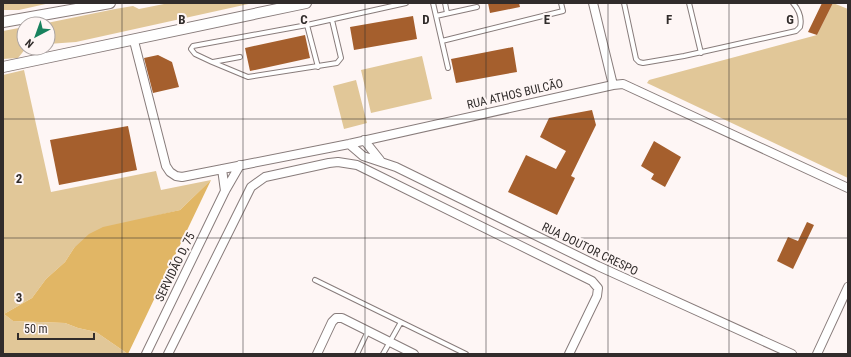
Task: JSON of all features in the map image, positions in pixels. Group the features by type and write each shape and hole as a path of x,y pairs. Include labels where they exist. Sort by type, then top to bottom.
{"street":[{"path":"3,22 110,3"},
{"path":"3,67 134,41 306,3"},
{"path":"594,3 613,85"},
{"name":"RUA ATHOS BULCÃO","path":"134,41 166,166 170,172 176,176 182,177 349,144 623,84 848,188"},
{"name":"RUA DOUTOR CRESPO","path":"364,140 380,160"},
{"name":"RUA DOUTOR CRESPO","path":"349,144 363,156 380,160 605,270 792,354"},
{"path":"168,354 251,187 265,177 338,162 358,165 592,281 598,288 597,296 569,354"},
{"name":"SERVIDÃO D, 75","path":"146,354 225,191 240,165"},
{"path":"222,169 225,191"},
{"path":"817,354 848,287"},
{"path":"317,354 332,322 336,318 342,318 411,353"}],"lane":[{"path":"332,20 341,60 337,63 318,67 248,77 212,62 193,52 192,48 332,20 406,3"},
{"path":"433,3 448,68"},
{"path":"445,3 447,13"},
{"path":"442,41 563,11 561,3"},
{"path":"624,3 636,59 639,62 654,62 701,53 796,30 800,27 801,22 797,8 793,3"},
{"path":"689,3 701,53"},
{"path":"436,16 477,6"},
{"path":"307,25 318,67"},
{"path":"212,62 240,57"},
{"path":"315,280 466,354"},
{"path":"383,354 401,322"},
{"path":"356,354 368,331"}],"shaded area":[{"path":"3,3 50,3 19,10 3,10"},
{"path":"169,3 253,3 76,42 56,43 56,21 133,6 139,9"},
{"path":"833,3 848,9 848,178 647,83 649,80 817,35"},
{"path":"16,29 16,56 20,56 18,58 3,59 3,31"},
{"path":"422,56 432,99 371,113 361,70"},
{"path":"24,70 51,192 156,171 161,190 211,180 180,210 118,225 74,248 65,262 46,279 32,298 4,314 13,321 65,323 96,332 128,354 3,354 3,75"},
{"path":"356,80 367,123 344,129 333,86"},
{"path":"211,180 128,354 96,332 65,323 13,321 4,314 32,298 46,279 65,262 74,248 89,234 103,227 180,210"}],"building":[{"path":"488,3 519,3 520,7 490,13"},
{"path":"822,3 833,3 817,35 808,32"},
{"path":"413,16 417,39 354,50 350,27"},
{"path":"305,35 310,58 250,71 245,48"},
{"path":"513,47 517,72 456,83 451,59"},
{"path":"158,55 172,62 179,87 153,93 144,58"},
{"path":"592,110 596,125 571,176 575,178 557,215 508,192 526,155 556,169 566,151 540,137 549,118"},
{"path":"128,126 137,170 59,185 50,140"},
{"path":"654,141 681,157 665,187 651,179 654,174 641,166"},
{"path":"807,222 814,225 793,269 777,261 788,237 798,241"}]}
